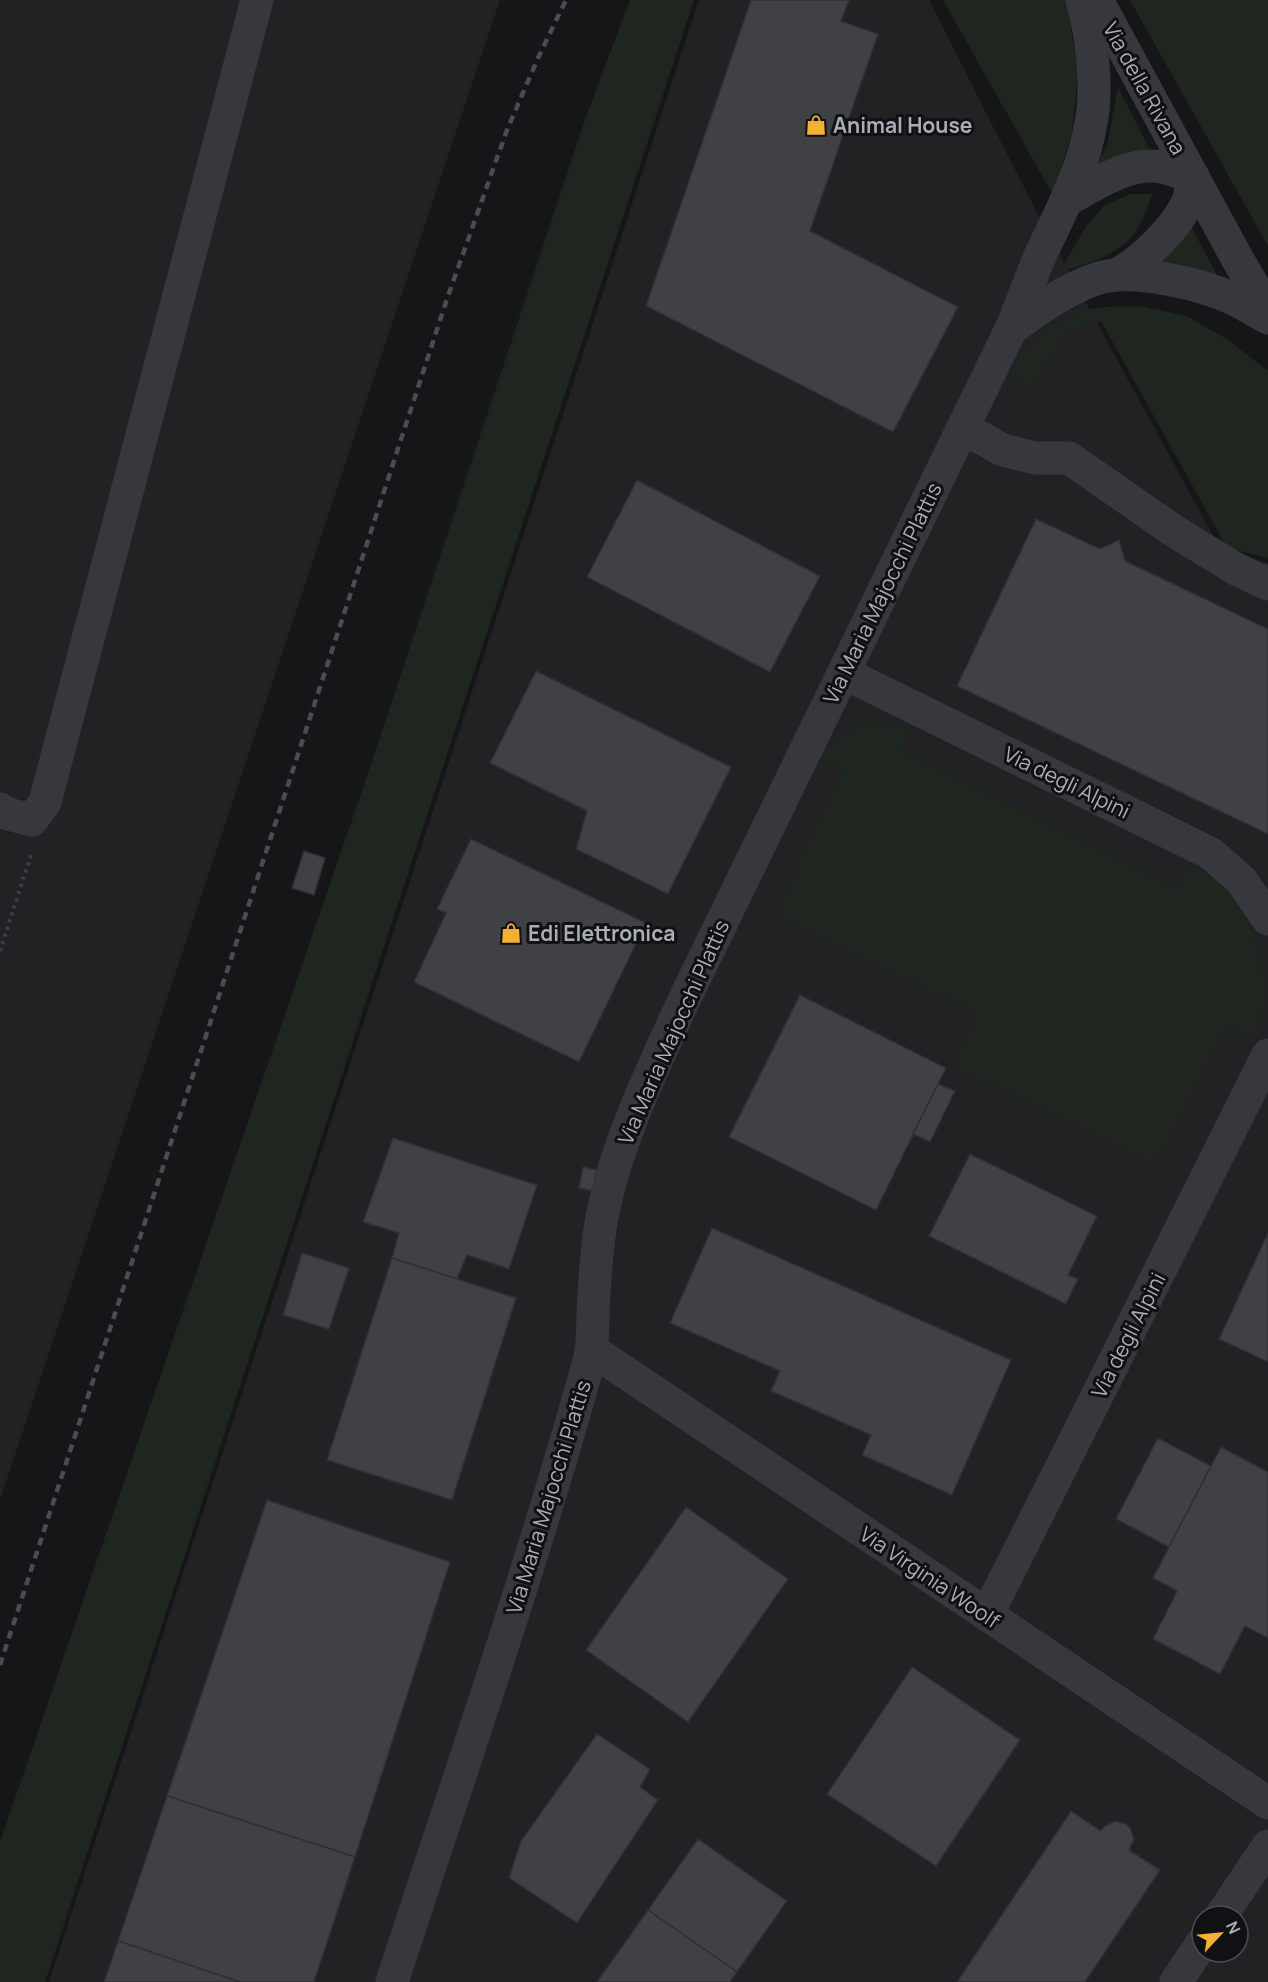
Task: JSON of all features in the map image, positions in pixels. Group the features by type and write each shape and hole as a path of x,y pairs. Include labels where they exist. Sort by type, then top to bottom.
{"street":[{"path":"0,809 8,814 32,820 45,802 257,0"},
{"name":"Via Maria Majocchi Plattis","path":"392,1982 555,1480 592,1350 596,1258 601,1219 611,1175 624,1137 684,1000 1011,329 1067,200 1084,156 1092,121 1094,89 1092,57 1087,18 1082,0"},
{"name":"Via della Rivana","path":"1097,0 1268,311"},
{"path":"1067,200 1106,178 1133,168 1160,167 1193,177"},
{"name":"Via Maria Majocchi Plattis","path":"1118,274 1136,264 1172,226 1187,204 1193,177"},
{"name":"Via Maria Majocchi Plattis","path":"1011,329 1065,292 1095,279 1118,274 1142,275 1191,285 1234,300 1268,318"},
{"path":"963,428 1003,450 1035,458 1069,458 1174,531 1236,569 1268,584"},
{"name":"Via degli Alpini","path":"844,673 1210,852 1241,880 1268,919"},
{"name":"Via degli Alpini","path":"987,1615 1268,1055"},
{"name":"Via Virginia Woolf","path":"592,1350 1268,1803"},
{"path":"1229,1904 1268,1846"},
{"path":"1176,1982 1190,1962"}],"path":[{"path":"0,951 32,853"}],"shaded area":[{"path":"0,0 500,0 0,1500"},
{"path":"630,0 694,0 45,1982 0,1982 0,1842 364,785 587,114"},
{"path":"699,0 929,0 1035,209 1221,550 1268,563 1268,1982 49,1982"},
{"path":"943,0 1067,0 1078,75 1072,132 1053,195"},
{"path":"1130,0 1268,0 1268,246"},
{"path":"1118,87 1152,154 1090,177 1107,146"},
{"path":"1130,194 1152,194 1143,219 1133,236 1121,247 1104,256 1059,273 1085,228 1104,206"},
{"path":"1187,219 1223,286 1154,259"},
{"path":"1138,306 1187,316 1228,340 1268,371 1268,558 1227,548 1101,321 1064,330 1033,388 1008,376 1034,344 1054,326 1066,319 1091,309"},
{"path":"883,722 909,729 900,751 1177,889 1190,865 1203,871 1224,888 1245,919 1253,936 1262,973 1261,1014 1252,1037 1226,1025 1155,1162 951,1065 980,1014 776,914 844,770 821,759 859,724"}],"building":[{"path":"751,0 849,0 841,21 878,34 810,231 958,307 893,432 646,306"},
{"path":"637,480 820,576 770,672 587,577"},
{"path":"1036,519 1100,549 1119,540 1125,561 1268,629 1268,834 957,686"},
{"path":"536,671 731,767 668,894 576,849 587,811 490,763"},
{"path":"471,839 646,923 579,1062 414,982 446,913 437,909"},
{"path":"304,851 325,858 314,895 292,888"},
{"path":"800,995 946,1068 876,1210 729,1137"},
{"path":"938,1084 955,1091 930,1142 913,1134"},
{"path":"393,1138 537,1185 509,1269 467,1255 457,1279 392,1258 399,1233 363,1222"},
{"path":"970,1154 1097,1216 1068,1275 1078,1279 1066,1304 929,1236"},
{"path":"583,1167 596,1170 593,1191 579,1188"},
{"path":"712,1228 1011,1360 952,1495 862,1455 871,1435 771,1391 780,1371 670,1323"},
{"path":"1268,1233 1268,1362 1219,1339"},
{"path":"302,1253 349,1268 329,1329 283,1315"},
{"path":"392,1258 516,1298 452,1500 327,1460"},
{"path":"1158,1438 1211,1466 1169,1547 1116,1519"},
{"path":"1221,1447 1268,1472 1268,1638 1245,1626 1220,1674 1153,1639 1177,1591 1153,1578"},
{"path":"267,1500 450,1562 355,1857 167,1796"},
{"path":"686,1507 788,1579 688,1722 586,1650"},
{"path":"912,1667 1020,1740 936,1866 827,1794"},
{"path":"597,1734 650,1769 640,1787 658,1800 577,1923 509,1878 521,1841"},
{"path":"167,1796 355,1857 314,1982 240,1982 118,1941"},
{"path":"1071,1811 1101,1831 1115,1821 1126,1824 1134,1839 1129,1850 1160,1870 1085,1982 957,1982"},
{"path":"698,1839 787,1901 737,1972 648,1910"},
{"path":"648,1910 737,1972 730,1982 597,1982"},
{"path":"118,1941 240,1982 104,1982"}],"railway":[{"path":"0,1665 448,296 507,130 566,0"}],"place":[{"name":"Animal House","path":"816,125"},
{"name":"Edi Elettronica","path":"511,933"}]}
